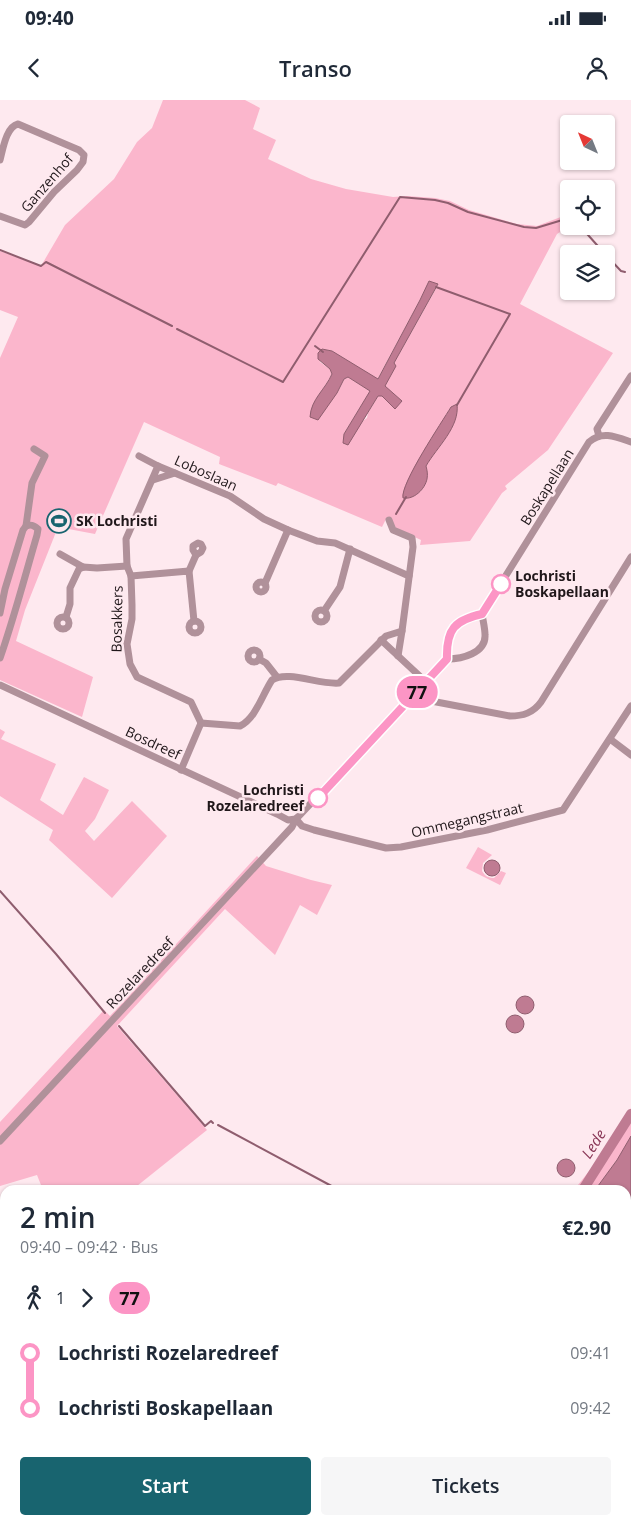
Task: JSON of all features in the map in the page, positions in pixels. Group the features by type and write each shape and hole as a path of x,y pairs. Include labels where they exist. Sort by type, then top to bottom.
{"street":[{"name":"Ganzenhof","path":"0,160 9,131 14,124 79,150 84,155 77,170 54,192 30,222 25,225 0,216"},
{"name":"Boskapellaan","path":"482,614 589,442 599,436 597,429 631,376"},
{"path":"599,436 606,435 631,442"},
{"path":"0,613 26,526 32,483 45,456 34,449"},
{"name":"Loboslaan","path":"139,456 158,466 230,496 264,519 288,530 317,541 335,543 409,576"},
{"name":"Bosakkers","path":"158,466 126,539 127,566 131,576 132,619 127,644 130,664 138,677 191,702 202,723"},
{"path":"152,480 175,473"},
{"path":"389,520 393,530 412,538 413,547 398,656"},
{"path":"0,658 16,610 38,529 30,524 26,526"},
{"path":"264,583 288,530"},
{"path":"324,611 340,587 350,550"},
{"name":"Bosakkers","path":"60,554 83,567 127,566"},
{"path":"194,621 189,571 196,555"},
{"path":"413,696 510,716 521,716 533,711 542,702 631,557"},
{"path":"66,617 70,604 72,581 77,572 83,567"},
{"name":"Bosakkers","path":"131,576 189,571"},
{"path":"296,820 447,659 448,644 453,628 467,618 482,614 486,635 480,648 472,654 460,658 447,659"},
{"path":"182,770 202,723 240,726 246,723 251,718 272,680 277,677 286,676 330,684 339,683 381,640 386,636 402,631"},
{"path":"381,640 426,682"},
{"path":"259,659 266,663 277,677"},
{"name":"Bosdreef","path":"0,685 288,820 296,820"},
{"name":"Ommegangstraat","path":"296,820 302,826 314,830 386,848 401,848 487,830 562,810 631,706"},
{"path":"610,739 631,755"},
{"name":"Rozelaredreef","path":"0,1142 296,820"}],"shaded area":[{"path":"163,100 245,100 260,108 253,129 276,140 268,159 311,179 346,189 393,197 407,196 450,201 469,210 517,224 537,226 560,217 560,232 557,234 520,304 613,353 548,450 505,486 507,489 502,493 470,541 420,545 421,540 395,528 386,519 382,527 278,483 276,486 219,464 220,457 144,422 95,534 58,527 25,610 16,641 93,677 82,717 0,680 0,358 18,317 0,310 0,251 41,266 65,225 114,179 137,142 152,128","holes":["429,281 438,285 394,363 395,366 384,386 402,401 395,408 382,396 378,396 367,418 344,434 370,391 348,377 344,379 337,393 310,417 313,405 332,374 330,369 320,362 318,353 322,349 332,351 377,380","451,407 426,466 427,479 421,491 417,463"]},
{"path":"429,281 438,284 394,363 396,366 385,386 402,401 395,409 382,396 378,396 348,445 343,443 344,434 370,391 348,377 344,379 337,393 318,420 310,417 313,405 332,374 330,369 318,359 318,353 322,349 332,351 378,379"},
{"path":"457,404 455,421 447,437 426,466 426,483 415,496 403,498 414,467 451,407"},
{"path":"0,729 5,732 1,739 56,764 40,800 63,815 84,777 109,790 95,819 85,831 94,841 132,801 167,836 112,898 49,840 53,830 0,796"},
{"path":"478,847 492,855 483,863 482,871 488,877 494,878 501,871 506,873 500,885 466,868"},
{"path":"257,856 266,866 332,885 317,915 300,905 275,955 225,909 117,1026 207,1130 138,1185 41,1185 37,1175 0,1185 0,1122 104,1010 110,1016"},
{"path":"489,860 495,860 500,865 498,874 489,876 484,871 484,865"},
{"path":"525,996 531,999 534,1005 531,1011 525,1014 519,1011 516,1005 519,999"},
{"path":"515,1015 521,1018 524,1024 521,1030 515,1033 509,1030 506,1024 509,1018"},
{"path":"631,1108 631,1136 617,1160 599,1185 578,1185"},
{"path":"631,1136 631,1185 599,1185 617,1160"},
{"path":"566,1159 572,1162 575,1168 572,1174 566,1177 560,1174 557,1168 560,1162"}],"waterway":[{"path":"177,329 283,382 400,197 448,203 468,212 524,227 536,228 560,221"},
{"path":"588,235 597,245"},
{"path":"0,250 41,266 46,262 172,326"},
{"path":"615,265 621,271 625,272"},
{"path":"436,287 510,314 457,405"},
{"path":"315,346 323,352"},
{"path":"396,514 406,497"},
{"path":"0,891 105,1013"},
{"path":"119,1026 205,1126 211,1121 213,1123"},
{"name":"Lede","path":"586,1185 631,1114"},
{"path":"218,1125 330,1185"}],"bus line":[{"name":"77","path":"318,798 447,659 448,644 453,628 467,618 482,614 501,584"}],"place":[{"name":"SK Lochristi","path":"59,521"},
{"name":"Lochristi Boskapellaan","path":"501,584"},
{"name":"Lochristi Rozelaredreef","path":"318,798"}]}
